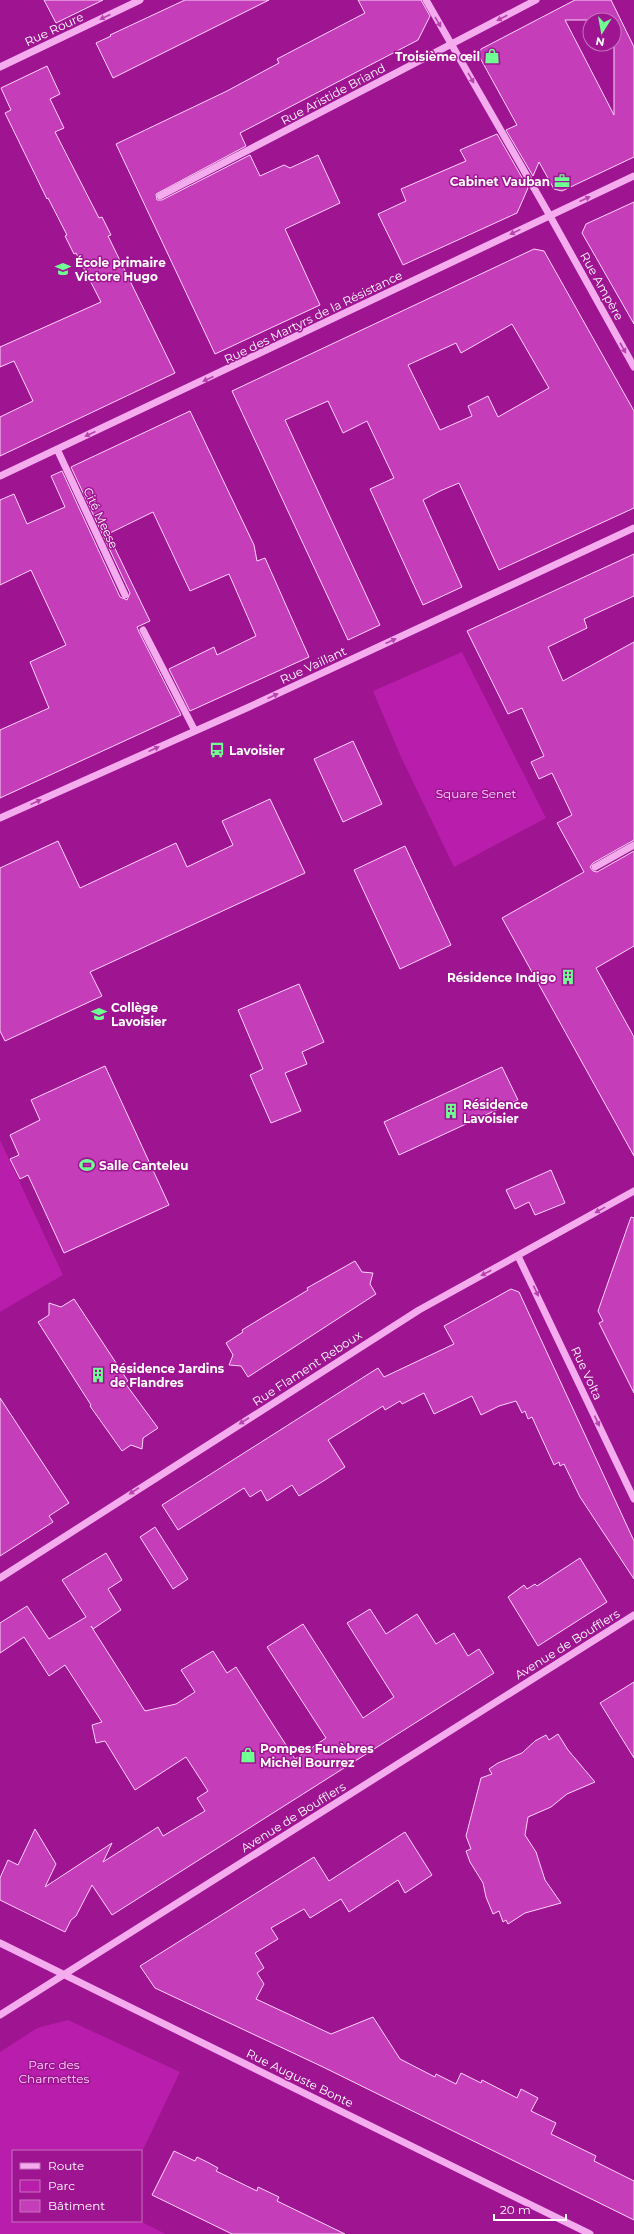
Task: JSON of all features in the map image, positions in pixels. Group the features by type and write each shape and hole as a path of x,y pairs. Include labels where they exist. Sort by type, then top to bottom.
{"street":[{"name":"Rue Roure","path":"0,67 140,0"},
{"name":"Rue Ampère","path":"426,0 550,216 634,367"},
{"name":"Rue Aristide Briand","path":"160,196 536,0"},
{"name":"Rue des Martyrs de la Résistance","path":"0,476 634,176"},
{"name":"Cité Meese","path":"57,449 125,595"},
{"name":"Rue Vaillant","path":"0,818 348,662 634,528"},
{"path":"143,630 195,731"},
{"path":"595,867 634,845"},
{"name":"Rue Flament Reboux","path":"0,1578 419,1310 634,1192"},
{"name":"Rue Volta","path":"518,1256 634,1499"},
{"name":"Avenue de Boufflers","path":"0,2015 634,1615"},
{"name":"Rue Auguste Bonte","path":"0,1942 590,2234"}],"green space":[{"name":"Square Senet","path":"462,652 546,818 454,867 401,757 373,691"},
{"path":"0,1140 63,1275 0,1312"},
{"name":"Parc des Charmettes","path":"68,2020 180,2072 142,2152 142,2150 12,2150 12,2222 142,2222 166,2234 0,2234 0,2052 37,2028"}],"building":[{"path":"44,0 103,0 56,23"},
{"path":"185,0 269,0 113,78 96,43"},
{"path":"358,0 421,0 430,16 418,40 240,133 246,146 156,194 157,200 162,200 250,155 260,176 284,165 290,168 318,155 340,203 285,229 320,305 215,354 116,144 227,91 279,63 277,59 365,13"},
{"path":"575,0 611,0 617,12 582,12 582,20 565,20 614,115 614,52 622,52 622,22 634,47 634,157 562,191 554,189 539,162 533,176 506,130 517,125 479,56 481,49"},
{"path":"47,66 60,94 50,99 64,128 55,132 99,218 102,217 111,235 108,236 175,373 0,456 0,417 33,401 14,361 0,367 0,347 101,302 76,253 74,254 65,236 67,235 48,198 47,199 5,113 11,110 1,88"},
{"path":"497,134 528,188 517,213 403,265 378,214 406,201 401,189 466,161 460,150"},
{"path":"634,202 634,324 582,233 586,224"},
{"path":"534,249 544,251 634,411 634,508 499,570 459,483 440,491 423,500 462,587 423,605 370,489 394,478 367,421 343,433 328,401 285,420 380,625 348,640 232,391","holes":["512,324 549,388 498,417 488,396 468,406 472,416 440,430 408,365 456,343 461,353"]},
{"path":"190,411 254,545 257,561 265,558 309,657 190,711 169,669 214,647 217,655 256,636 229,574 190,591 153,512 108,534 150,621 137,627 139,632 181,715 0,798 0,730 49,708 30,662 66,645 31,570 0,585 0,500 14,494 27,524 65,507 51,476 62,471 120,597 127,600 130,593 71,467"},
{"path":"634,554 634,596 584,619 587,628 548,647 563,681 634,642 634,840 593,863 590,867 593,871 597,872 634,851 634,946 596,968 634,1037 634,1156 502,918 584,872 557,823 572,815 552,773 539,779 531,762 544,756 522,708 508,714 467,631"},
{"path":"353,741 382,804 343,822 314,759"},
{"path":"270,799 305,873 90,972 102,996 5,1041 0,1031 0,868 58,841 80,888 176,843 187,867 233,845 222,821"},
{"path":"405,846 451,945 400,969 354,870"},
{"path":"299,984 324,1042 302,1052 307,1064 285,1073 301,1111 271,1123 250,1075 263,1069 238,1010"},
{"name":"Salle Canteleu","path":"105,1066 169,1205 64,1253 28,1175 20,1179 10,1159 19,1155 10,1135 40,1120 31,1100"},
{"name":"Résidence Lavoisier","path":"502,1067 518,1100 399,1155 384,1122"},
{"path":"551,1170 565,1203 535,1215 529,1202 515,1209 506,1190"},
{"path":"631,1217 634,1218 634,1393 599,1323 603,1321 598,1311"},
{"path":"355,1261 362,1272 373,1273 370,1284 376,1294 248,1377 241,1366 229,1365 233,1355 226,1343 243,1332 242,1330 308,1290 307,1288"},
{"path":"511,1289 519,1292 634,1541 634,1579 580,1497 564,1464 560,1466 559,1462 554,1465 532,1417 528,1419 525,1411 522,1413 516,1401 499,1406 481,1415 472,1396 434,1414 424,1393 402,1404 400,1401 385,1410 383,1406 328,1440 345,1467 299,1496 292,1485 267,1501 261,1490 250,1497 244,1488 178,1530 162,1505 378,1368 384,1377 454,1344 444,1326"},
{"name":"Résidence Jardins de Flandres","path":"74,1299 128,1381 125,1383 158,1428 143,1438 142,1449 131,1445 122,1451 90,1406 91,1405 38,1322 49,1315 49,1303 61,1307"},
{"path":"0,1398 69,1503 49,1516 53,1522 0,1556"},
{"path":"155,1527 188,1579 173,1589 140,1537"},
{"path":"106,1553 122,1580 108,1589 121,1610 93,1629 91,1626 145,1711 176,1704 195,1692 181,1670 213,1651 227,1673 236,1667 295,1759 326,1738 267,1647 303,1624 363,1718 394,1697 347,1623 370,1609 386,1634 417,1614 436,1644 454,1633 468,1656 479,1649 494,1673 112,1915 92,1885 76,1916 71,1920 65,1932 0,1900 0,1878 8,1860 18,1865 35,1829 56,1864 45,1887 112,1843 103,1862 158,1827 163,1836 205,1811 197,1798 208,1791 186,1757 135,1790 105,1741 96,1743 92,1725 102,1722 65,1665 49,1676 24,1637 0,1653 0,1623 27,1606 49,1639 86,1617 62,1580"},
{"path":"580,1558 607,1602 538,1646 508,1597 524,1585 527,1589 535,1584 537,1586"},
{"path":"634,1682 634,1758 600,1703"},
{"path":"558,1734 568,1750 595,1782 567,1794 551,1807 528,1817 525,1835 536,1852 545,1880 561,1903 525,1913 508,1924 506,1920 503,1922 499,1911 493,1914 486,1897 483,1883 470,1862 466,1851 471,1849 466,1836 481,1778 492,1774 489,1769 498,1763 522,1753 535,1741 546,1735 549,1740"},
{"path":"405,1832 432,1875 405,1893 398,1880 349,1912 341,1899 310,1918 304,1909 271,1928 278,1939 255,1953 264,1968 257,1973 264,1984 256,1999 331,2034 373,2017 400,2059 435,2077 436,2074 456,2084 461,2073 481,2083 482,2080 517,2098 521,2089 538,2098 531,2111 556,2123 551,2134 596,2156 594,2161 634,2181 634,2220 323,2067 155,1988 140,1966 314,1857 329,1881"},
{"path":"174,2151 195,2161 197,2157 218,2168 216,2171 257,2191 258,2187 279,2197 277,2201 345,2234 232,2234 152,2195"}],"place":[{"name":"Troisième œil","path":"492,56"},
{"name":"Cabinet Vauban","path":"562,181"},
{"name":"École primaire Victore Hugo","path":"63,269"},
{"name":"Lavoisier","path":"217,750"},
{"name":"Résidence Indigo","path":"568,977"},
{"name":"Collège Lavoisier","path":"99,1014"},
{"name":"Résidence Lavoisier","path":"451,1111"},
{"name":"Salle Canteleu","path":"87,1165"},
{"name":"Résidence Jardins de Flandres","path":"98,1375"},
{"name":"Pompes Funèbres Michel Bourrez","path":"248,1755"}]}
